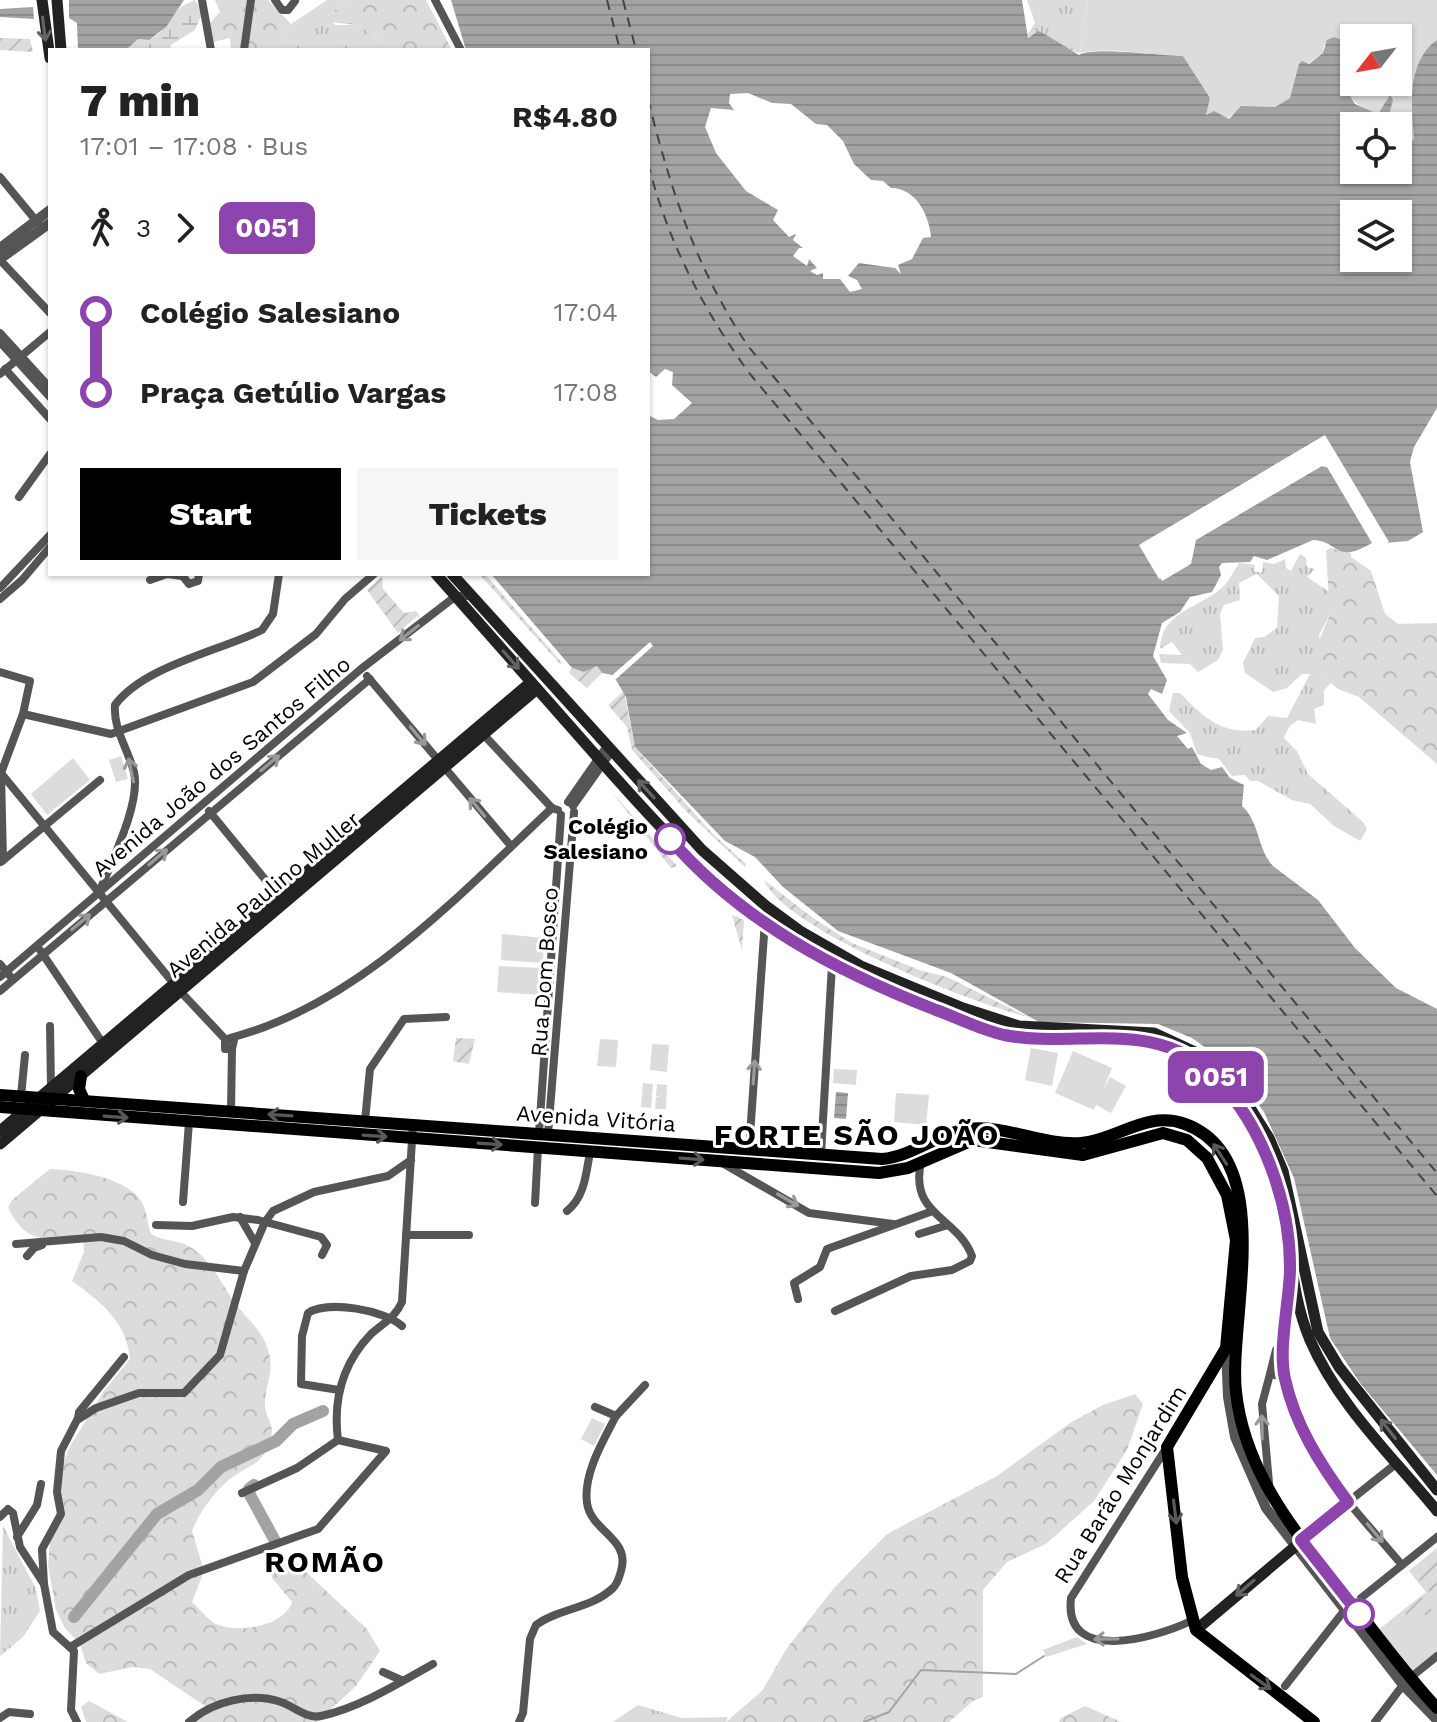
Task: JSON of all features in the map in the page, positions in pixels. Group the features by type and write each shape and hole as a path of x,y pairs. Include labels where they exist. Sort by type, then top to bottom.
{"main road":[{"path":"43,0 57,16"},
{"path":"43,0 49,48"},
{"path":"57,0 61,48"},
{"path":"438,576 684,855 765,924 832,965 877,987 1001,1034 1029,1038 1131,1037 1154,1041 1192,1059 1214,1075 1231,1094 1268,1161 1283,1209 1298,1312 1324,1368 1339,1393 1437,1511"},
{"path":"454,576 702,850 766,906 861,966 963,1008 1019,1026 1154,1033 1208,1058 1248,1100 1283,1171 1296,1217 1314,1319 1325,1345 1437,1490"},
{"path":"534,686 536,669"},
{"name":"Avenida Paulino Muller","path":"254,921 277,894 441,763 483,734 534,686"},
{"name":"Avenida Paulino Muller","path":"52,1092 534,686"},
{"name":"Avenida Paulino Muller","path":"52,1092 81,1076 105,1048"},
{"path":"81,1076 79,1089 84,1100"},
{"name":"Avenida Vitória","path":"0,1107 31,1103 52,1092 84,1100 749,1150 893,1157 971,1129 1070,1143 1102,1139 1157,1120 1185,1124 1197,1130 1224,1158 1242,1209 1245,1242 1234,1361 1241,1421 1270,1495 1297,1543 1406,1682 1437,1708"},
{"name":"Avenida Vitória","path":"0,1095 31,1103 189,1122 879,1173 904,1169 973,1140 1083,1155 1156,1133 1187,1140 1212,1164 1227,1195 1236,1240 1226,1348"},
{"path":"0,1131 31,1103"},
{"path":"0,1144 31,1103"},
{"path":"542,1148 544,1134"},
{"path":"1189,1626 1348,1502 1318,1461 1300,1423 1284,1377 1290,1269"},
{"name":"Rua Barão Monjardim","path":"1167,1447 1226,1348"},
{"path":"1167,1447 1189,1626 1314,1722"}],"street":[{"path":"202,0 211,48"},
{"path":"244,48 251,0"},
{"path":"275,0 282,10 288,10 295,1"},
{"path":"435,0 460,48"},
{"path":"0,177 43,224"},
{"path":"0,248 43,224"},
{"path":"43,224 0,260 48,311"},
{"path":"0,333 48,395"},
{"path":"48,334 3,371 48,417"},
{"path":"0,342 48,386"},
{"path":"19,497 48,457"},
{"path":"0,588 48,537"},
{"path":"0,599 48,549"},
{"path":"150,580 161,576"},
{"path":"183,576 189,584 194,584 198,576"},
{"path":"99,894 134,799 135,775 118,730 115,705 134,686 265,627 273,614 279,576"},
{"path":"23,714 111,734 253,682 316,634 345,599 372,576"},
{"path":"456,596 471,596"},
{"name":"Avenida João dos Santos Filho","path":"40,950 99,894 361,669 456,596"},
{"path":"361,669 511,846"},
{"path":"0,672 30,681 23,714 0,772 1,862"},
{"name":"Avenida João dos Santos Filho","path":"0,991 6,976 106,902 370,679"},
{"path":"231,1043 242,1035 310,1006 348,983 402,943 511,846 557,811 562,803 572,807 568,817 557,811 483,734"},
{"name":"Rua Dom Bosco","path":"544,1134 572,807 610,748"},
{"path":"0,772 177,986 231,1043 231,1111"},
{"path":"1,862 100,780"},
{"path":"203,805 277,894"},
{"name":"Rua Dom Bosco","path":"544,1134 557,811"},
{"path":"749,1150 766,906"},
{"path":"40,950 105,1048"},
{"path":"0,964 6,976"},
{"path":"821,1154 832,965"},
{"path":"365,1121 370,1069 404,1019 446,1017"},
{"path":"50,1026 52,1092"},
{"path":"25,1055 31,1103"},
{"path":"183,1202 189,1122"},
{"path":"338,1440 335,1408 339,1390 364,1343 393,1317 402,1302 413,1124"},
{"path":"535,1203 542,1148"},
{"path":"567,1211 576,1205 582,1191 590,1152"},
{"path":"893,1157 904,1169 918,1177"},
{"path":"78,1419 96,1408 139,1393 184,1393 220,1355 244,1271 265,1222 289,1201 314,1192 388,1176 411,1160"},
{"path":"720,1161 809,1213 878,1226"},
{"path":"835,1311 911,1276 965,1266 972,1256 948,1225 930,1212 918,1177 921,1162"},
{"path":"798,1299 794,1283 820,1267 827,1249 878,1226 911,1222 930,1212"},
{"path":"240,1217 257,1239"},
{"path":"156,1225 192,1226 240,1217 321,1237 327,1245 322,1255"},
{"path":"919,1234 948,1225"},
{"path":"406,1235 469,1235"},
{"path":"16,1244 101,1237 124,1241 152,1255 185,1264 244,1271"},
{"path":"27,1256 34,1248 44,1244"},
{"path":"339,1390 301,1384 302,1336 311,1310 353,1310 393,1317 402,1326"},
{"path":"1226,1348 1228,1397 1235,1437 1266,1508 1297,1543 1344,1611 1437,1720"},
{"path":"1270,1495 1262,1404 1276,1350"},
{"path":"77,1722 71,1710 76,1661 72,1646 53,1632 44,1584 42,1549 61,1514 57,1492 61,1451 79,1412 124,1357"},
{"path":"1270,1374 1284,1377"},
{"path":"519,1722 523,1713 530,1639 536,1625 596,1601 617,1584 623,1565 620,1548 598,1523 587,1502 596,1457 616,1416 645,1385"},
{"path":"595,1407 616,1416"},
{"path":"72,1646 189,1575 318,1529 386,1451 338,1440 297,1468 242,1493"},
{"name":"Rua Barão Monjardim","path":"1167,1447 1071,1598 1069,1611 1072,1625 1084,1638 1102,1642 1162,1634 1189,1626"},
{"path":"1397,1463 1348,1502 1402,1565"},
{"path":"17,1537 37,1505 41,1484"},
{"path":"0,1517 8,1509 13,1513 17,1537 44,1584"},
{"path":"1356,1602 1437,1537"},
{"path":"1285,1686 1344,1611"},
{"path":"1375,1722 1406,1682 1437,1656"},
{"path":"189,1722 211,1708 238,1699 268,1699 311,1716 321,1716 433,1664"},
{"path":"383,1672 401,1680"},
{"path":"0,1718 9,1712 30,1714"}],"green space":[{"path":"195,0 203,11 195,30 170,48 128,48 138,39 145,40 156,35 186,4"},
{"path":"215,0 268,0 291,24 276,48 231,48 230,38 213,42 210,23 220,12"},
{"path":"327,0 346,0 327,17 335,25 358,25 392,48 276,48 291,24"},
{"path":"346,0 426,0 451,48 392,48 358,25 328,22 327,17"},
{"path":"1027,0 1088,0 1080,53 1061,47 1043,33 1026,37 1035,23"},
{"path":"1088,0 1437,0 1437,265 1412,176 1412,112 1384,112 1383,106 1379,112 1372,112 1350,96 1412,96 1412,24 1340,24 1340,46 1324,45 1323,53 1299,70 1291,98 1275,107 1243,107 1226,119 1212,112 1206,115 1210,98 1183,56 1118,51 1080,53"},
{"path":"0,38 30,39 33,52 0,50"},
{"path":"1330,548 1351,553 1351,557 1371,571 1385,614 1398,624 1437,623 1437,764 1359,697 1338,689 1324,677 1316,648 1330,614 1326,551"},
{"path":"1300,554 1306,558 1307,567 1315,569 1307,577 1331,593 1330,614 1319,635 1324,677 1331,683 1324,690 1324,705 1314,709 1316,724 1298,720 1289,727 1284,738 1297,751 1308,774 1363,822 1367,829 1360,841 1334,826 1310,804 1292,800 1258,781 1250,781 1245,775 1232,776 1218,759 1197,754 1190,733 1169,711 1173,693 1180,693 1205,716 1233,730 1256,730 1268,716 1287,718 1310,674 1302,674 1287,688 1273,692 1245,673 1243,663 1255,638 1264,637 1277,628 1279,596 1257,574 1239,583 1240,600 1224,605 1220,614 1223,650 1218,660 1198,672 1190,664 1161,663 1159,654 1182,655 1172,642 1160,649 1166,627 1181,613 1218,591 1239,563 1255,565 1254,571 1262,573 1263,562 1274,564 1285,559 1286,568 1291,571"},
{"path":"383,576 383,589 404,613 416,611 419,619 417,616 398,633 367,590"},
{"path":"481,576 487,576 560,664"},
{"path":"597,666 602,673 587,688 569,673 572,668 584,672"},
{"path":"624,691 635,747 711,832 746,864 745,867 687,812 632,750 627,727 608,705"},
{"path":"121,756 128,779 116,782 109,760"},
{"path":"73,758 90,780 47,815 31,794"},
{"path":"611,791 677,866 671,868"},
{"path":"764,880 852,943 922,971 947,977 1028,1017 926,981 842,942 806,921 779,900"},
{"path":"732,915 744,920 742,950"},
{"path":"502,934 544,938 543,963 501,960"},
{"path":"499,966 542,968 540,995 497,992"},
{"path":"456,1038 475,1039 469,1064 453,1061"},
{"path":"600,1039 618,1040 616,1067 597,1066"},
{"path":"652,1044 669,1045 667,1072 650,1070"},
{"path":"1031,1048 1058,1053 1052,1086 1025,1080"},
{"path":"1073,1051 1112,1068 1103,1090 1110,1077 1126,1086 1111,1113 1096,1105 1094,1110 1055,1093"},
{"path":"834,1069 857,1070 856,1085 833,1083"},
{"path":"643,1083 653,1084 651,1108 641,1107"},
{"path":"657,1084 667,1085 666,1109 655,1109 656,1097 660,1097 656,1096"},
{"path":"896,1093 929,1095 926,1125 894,1122"},
{"path":"50,1169 98,1176 131,1191 144,1206 151,1234 185,1244 203,1257 266,1345 271,1366 265,1401 272,1429 270,1442 260,1459 217,1492 195,1523 192,1531 204,1571 192,1602 213,1622 225,1627 247,1628 270,1622 288,1610 292,1602 272,1578 270,1562 290,1557 367,1629 380,1651 356,1686 317,1722 189,1722 208,1708 150,1669 133,1667 99,1674 86,1663 80,1644 65,1628 56,1610 48,1565 50,1542 61,1500 62,1467 69,1448 104,1391 130,1359 118,1323 102,1305 72,1281 84,1252 83,1239 47,1239 30,1234 15,1220 8,1208 12,1200"},
{"path":"1135,1394 1143,1404 1127,1450 1094,1501 1046,1544 1007,1562 983,1590 983,1697 973,1701 949,1722 726,1722 762,1691 787,1648 834,1588 887,1534 997,1476 1070,1423 1103,1405"},
{"path":"592,1418 605,1424 594,1446 581,1439"},
{"path":"3,1526 36,1589 40,1611 23,1637 0,1656"},
{"path":"1437,1548 1437,1653 1412,1673 1377,1631 1426,1592 1409,1571"},
{"path":"1432,1554 1437,1560 1437,1601 1411,1570"},
{"path":"1421,1597 1434,1613 1427,1618 1419,1607 1407,1616 1403,1610"},
{"path":"1077,1637 1087,1644 1046,1657 1043,1650"},
{"path":"89,1701 128,1722 86,1722 81,1707"},
{"path":"638,1705 681,1718 728,1717 726,1722 613,1722"},
{"path":"1085,1706 1121,1722 1059,1722"}],"shaded area":[{"path":"69,0 184,0 166,27 149,40 138,39 128,48 78,48 77,23 69,18"},
{"path":"451,0 1022,0 1028,38 1038,31 1079,55 1112,51 1183,56 1210,98 1206,115 1214,111 1229,119 1241,106 1275,107 1290,98 1299,64 1302,61 1309,64 1323,53 1327,40 1334,37 1340,39 1340,96 1350,96 1355,104 1373,112 1340,112 1340,184 1412,184 1413,85 1420,60 1437,40 1437,408 1414,447 1410,462 1423,532 1408,541 1386,543 1324,436 1139,545 1159,579 1186,563 1193,541 1318,465 1327,467 1372,543 1344,552 1313,540 1267,560 1254,556 1250,562 1222,563 1219,567 1221,575 1212,592 1190,597 1180,612 1162,623 1153,656 1167,680 1162,694 1151,689 1148,694 1168,720 1187,733 1177,736 1188,749 1192,747 1201,764 1211,770 1222,767 1230,778 1244,785 1242,806 1248,812 1273,866 1318,900 1355,948 1396,988 1437,1009 1437,1475 1360,1383 1330,1338 1294,1178 1264,1112 1227,1063 1192,1038 1158,1024 1039,1022 951,973 838,931 783,887 755,857 725,841 635,747 626,697 613,675 602,673 597,666 584,672 572,668 493,576 650,576 650,416 658,420 674,419 692,403 672,385 673,372 665,369 656,377 650,372 650,48 465,48","holes":["748,93 772,103 791,104 816,124 827,125 843,141 854,164 871,180 883,181 891,188 900,189 920,204 931,237 923,238 912,259 898,265 901,274 895,268 859,263 848,276 857,280 862,289 850,292 840,279 823,279 823,273 817,275 810,271 817,268 809,259 807,266 793,256 799,248 803,248 793,240 796,234 789,237 773,220 778,210 746,191 716,153 705,127 711,108 734,110 729,103 730,94"]},
{"path":"33,7 34,19 0,17 0,9"},
{"path":"1389,96 1393,100 1390,112 1379,112"},
{"path":"836,1092 848,1093 846,1119 834,1118"}],"pier":[{"path":"1325,435 1389,542 1383,545 1323,442 1144,547 1160,574 1183,561 1190,538 1318,461 1331,465 1376,545 1330,468 1322,466 1196,540 1191,564 1162,581 1141,544"},
{"path":"650,642 653,646 616,679 609,678"}],"waterway":[{"path":"74,1617 157,1514 198,1490 221,1467 276,1441 293,1424 323,1411"},
{"path":"254,1485 249,1489 250,1495 274,1539"},
{"path":"864,1722 889,1712 921,1670 1016,1674 1044,1656"}],"ferry route":[{"path":"607,0 619,48"},
{"path":"623,0 635,48"},
{"path":"650,106 676,196 699,257 748,346 1437,1173"},
{"path":"650,170 665,219 688,273 717,325 750,374 1437,1196"}],"bus line":[{"name":"0051","path":"670,839 733,899 765,924 832,965 877,987 1001,1034 1029,1038 1131,1037 1154,1041 1192,1059 1214,1075 1231,1094 1247,1118 1268,1161 1283,1209 1290,1269 1284,1377 1300,1423 1318,1461 1348,1502 1301,1540 1359,1614"}],"place":[{"name":"Colégio Salesiano","path":"670,839"}],"district":[{"name":"FORTE SÃO JOÃO","path":"857,1135"},
{"name":"ROMÃO","path":"325,1562"}]}
